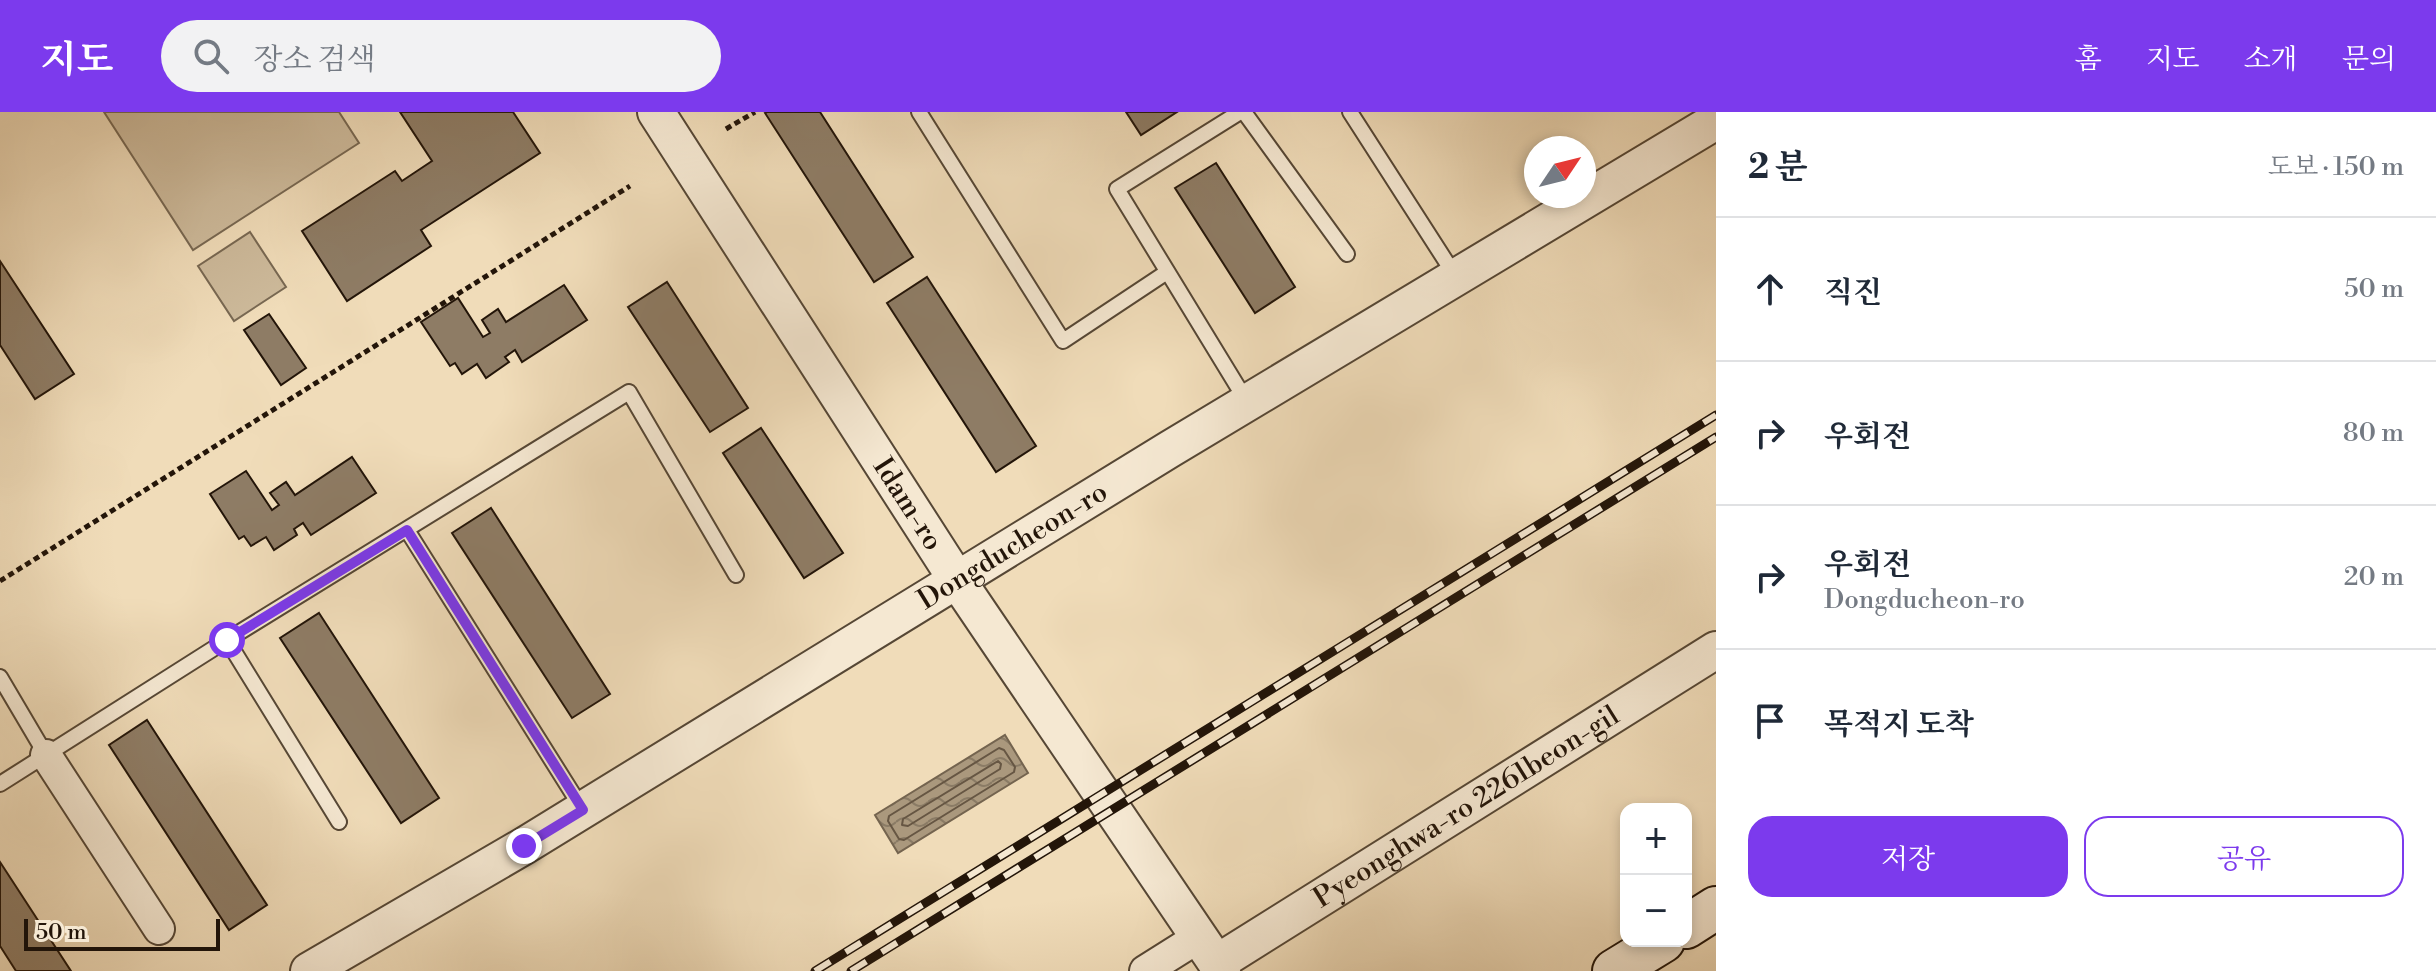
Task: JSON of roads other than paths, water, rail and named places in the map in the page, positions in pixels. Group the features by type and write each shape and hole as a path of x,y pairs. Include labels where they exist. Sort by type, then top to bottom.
{"main road":[{"path":"1692,923 1716,908"},
{"path":"1614,971 1653,947"}],"street":[{"name":"Idam-ro","path":"656,112 957,580 1213,957"},
{"name":"Dongducheon-ro","path":"309,971 583,810 1716,121"},
{"name":"Pyeonghwa-ro 2261beon-gil","path":"1213,957 1716,650"},
{"path":"46,755 159,929"},
{"path":"1145,971 1213,957"}],"lane":[{"path":"919,112 1063,341 1167,272"},
{"path":"1248,403 1117,189 1242,112 1347,254"},
{"path":"1350,112 1456,278"},
{"path":"0,784 629,392 736,575"},
{"path":"407,530 583,810"},
{"path":"227,640 339,822"},
{"path":"0,677 46,755"}],"water":[{"path":"1005,735 1028,773 898,853 875,815"}],"railway":[{"path":"815,971 1716,415"},
{"path":"851,971 1716,437"}]}
